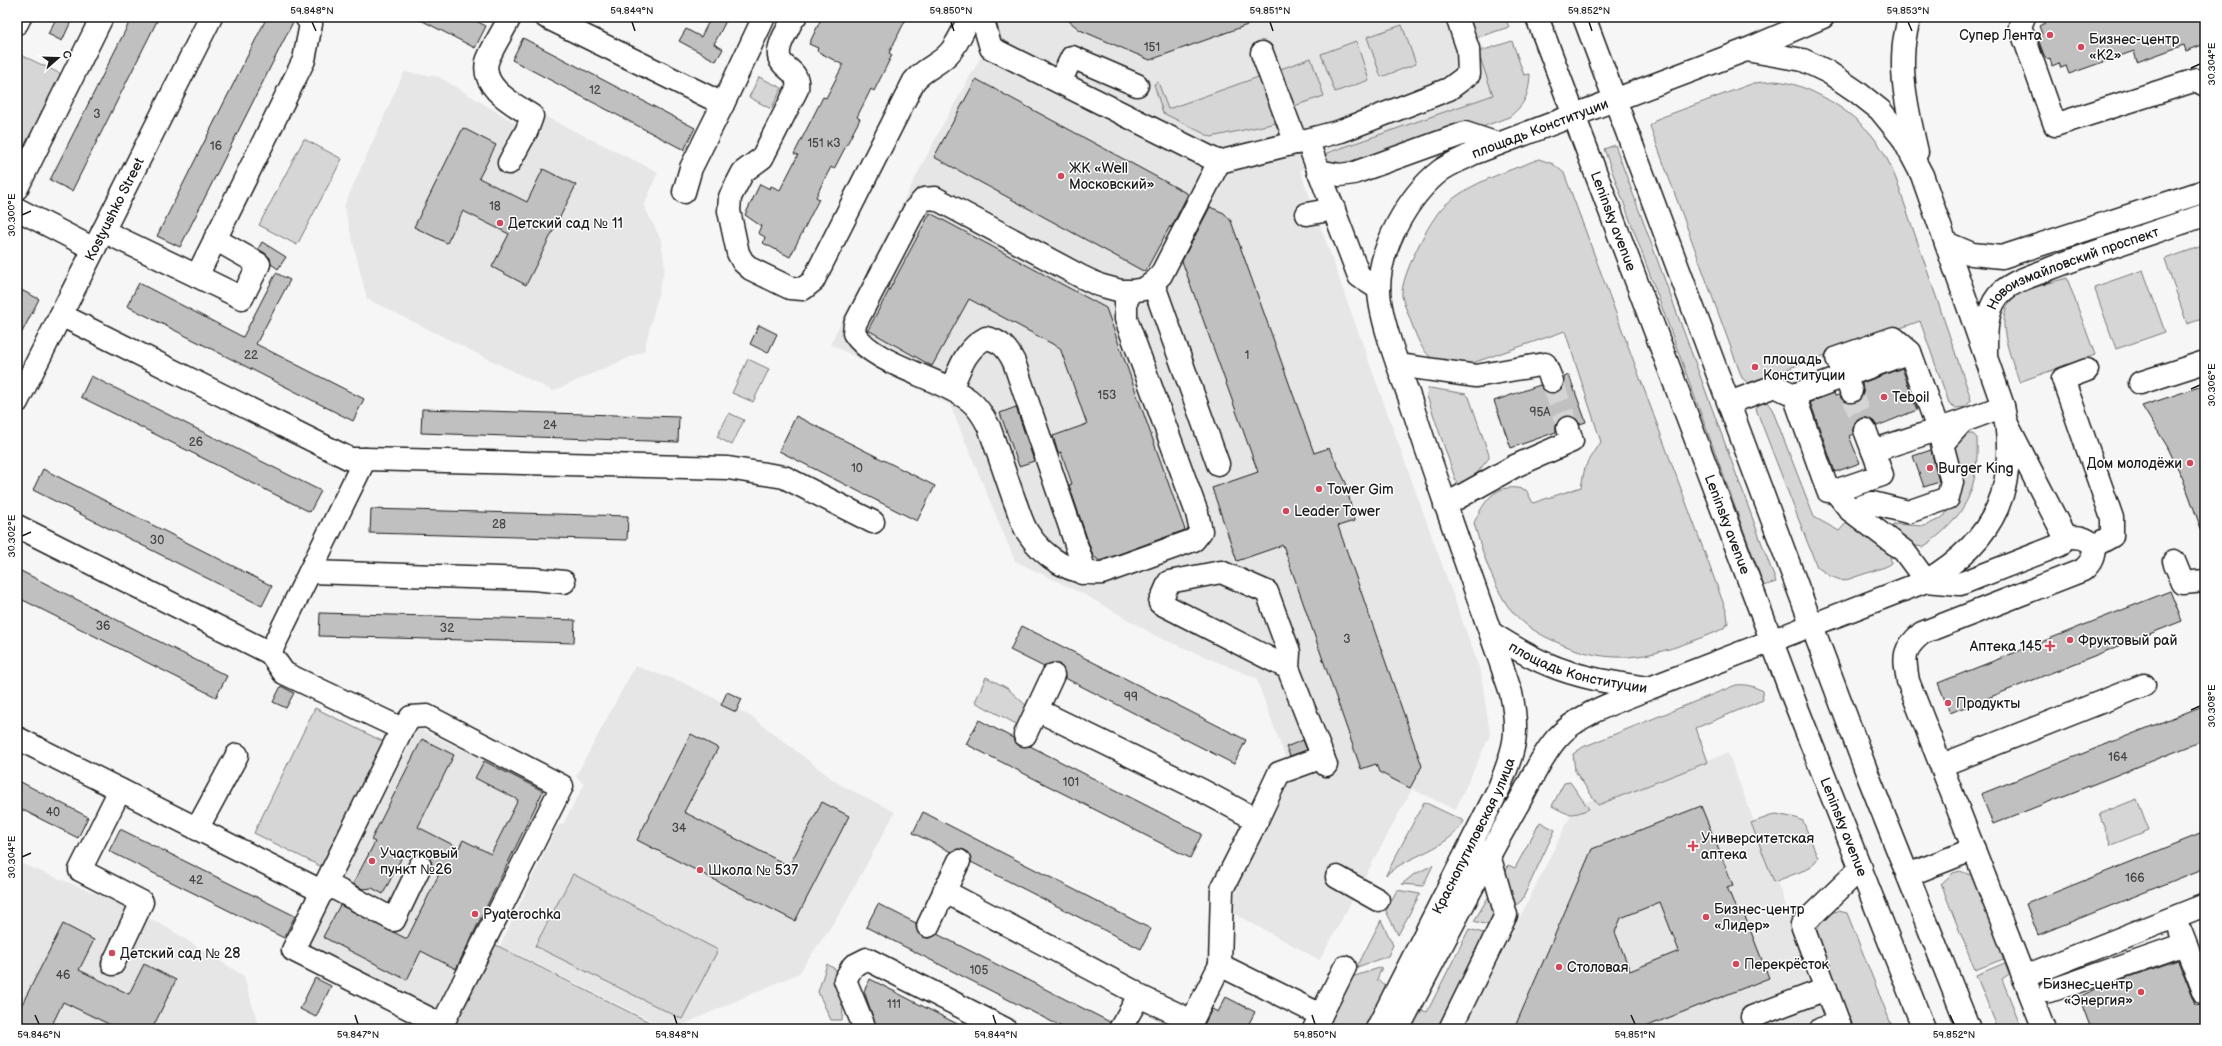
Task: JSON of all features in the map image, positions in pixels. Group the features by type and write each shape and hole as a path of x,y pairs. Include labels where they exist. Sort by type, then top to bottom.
{"main road":[{"path":"17,23 20,17"},
{"path":"17,188 102,17"},
{"name":"Kostyushko Street","path":"17,402 211,17"},
{"path":"197,276 304,60 311,24 306,17"},
{"path":"509,163 527,130 532,116 499,94 489,79 487,62 510,17"},
{"path":"546,17 723,104"},
{"path":"684,192 691,168 764,17"},
{"path":"795,17 778,48 778,56 781,63 794,74 798,81 797,89 762,158 743,172 730,197 729,211 738,253 743,262 751,269 790,288 803,289 813,280 914,81 924,70 938,63 952,51 970,17"},
{"path":"981,22 991,48 1219,162 1341,131 1449,90 1469,74 1468,49 1457,17"},
{"name":"Leninsky avenue","path":"1537,17 1771,640 1924,1029"},
{"path":"1584,17 1812,625 1969,1029"},
{"path":"1746,50 1823,17"},
{"path":"1910,17 1905,32 1903,65 1907,112 1922,174"},
{"path":"2024,17 2020,26 2055,125 2196,80 2205,85"},
{"name":"площадь Конституции","path":"1746,50 1802,60 1828,72 1880,110 1902,137 1922,174 2005,415 2005,483 1998,510 1982,535 1967,553 1926,581 1650,688 1614,683 1548,665 1491,633 1445,505 1398,365 1383,313 1379,289 1389,245 1400,219 1413,199 1441,170 1472,154 1615,99 1746,50"},
{"path":"1262,53 1301,142 1318,171 1359,276 1379,289"},
{"path":"1060,82 1072,56 1137,85"},
{"path":"1318,171 1340,175 1354,173 1465,133 1498,144"},
{"path":"1132,291 1126,301 1126,319 1197,514 1201,531 1194,540 1102,573 1082,573 1058,562 1028,533 989,427 981,412 970,400 951,389 867,349 854,333 855,324 915,209 924,199 935,198 948,204 1080,276 1111,289 1132,291 1144,289 1153,283 1161,274 1219,162"},
{"name":"Новоизмайловский проспект","path":"1946,243 1972,254 2002,257 2205,191"},
{"path":"17,209 197,276 242,298 259,264 215,239"},
{"path":"1307,214 1334,209"},
{"name":"Новоизмайловский проспект","path":"1986,358 1987,324 1993,304 2006,289 2020,281 2079,258 2205,215"},
{"path":"1153,283 1218,464"},
{"path":"60,315 350,459 728,468 784,477 873,522"},
{"path":"951,389 968,352 975,344 986,338 996,340 1007,348 1014,362 1082,562 1082,573"},
{"path":"1729,403 1775,386 1794,395 1847,384 1910,352 1938,428"},
{"path":"2140,383 2205,362"},
{"path":"1398,365 1476,376 1546,364 1552,381"},
{"path":"2087,370 2063,379 2112,518 2112,536 2094,546"},
{"path":"1794,395 1828,491 1835,491 1882,475 1865,430"},
{"path":"1873,451 1938,428 2005,415 2065,537"},
{"path":"1850,510 1872,503 1908,512 1948,498 1952,482 1942,444 1961,423"},
{"path":"1445,505 1514,466 1572,441 1568,428"},
{"path":"270,653 365,459"},
{"path":"1835,491 1850,510 1904,551 1926,581 1960,584 2060,545 2065,537"},
{"path":"17,526 270,653 284,673 402,729"},
{"path":"2044,1029 1908,681 1905,658 1909,644 1922,633 2083,570 2089,565 2094,555 2094,546 2088,539 2081,536 2065,537"},
{"path":"2174,560 2183,583 2205,581"},
{"path":"310,572 534,579 564,582"},
{"path":"944,892 1133,991 1139,996 1190,1025 1220,964 1222,889 1257,820 1278,774 1324,761 1288,668 1289,652 1267,592 1221,572 1169,582 1160,603 1288,668"},
{"name":"Краснопутиловская улица","path":"1377,1029 1499,788 1514,749 1517,732 1516,715 1511,693 1491,633"},
{"path":"1026,735 1052,675"},
{"path":"1942,765 2144,685"},
{"name":"Краснопутиловская улица","path":"1398,1029 1489,855 1542,761 1557,738 1570,726 1588,716 1650,688"},
{"path":"1037,710 1201,790 1257,820"},
{"path":"427,716 562,786 442,1025 293,950 325,888 402,729 411,717 427,716"},
{"path":"17,738 197,829 394,920 420,866"},
{"path":"197,829 237,755"},
{"path":"113,964 142,902 80,870 120,790"},
{"path":"1470,845 1489,855"},
{"path":"1908,875 1974,849"},
{"name":"Краснопутиловская улица","path":"1450,1029 1506,915 1489,855"},
{"path":"928,926 959,861"},
{"path":"1834,1027 1826,989 1802,925 1861,868"},
{"path":"1337,877 1378,900"},
{"path":"2023,977 2205,905"},
{"path":"2175,917 2205,994"},
{"path":"2050,991 2185,944"},
{"path":"865,1029 845,980 853,966 867,959 1006,1029"},
{"path":"1220,964 1317,1022 1345,967"},
{"path":"1752,1017 1826,989"},
{"path":"1120,1029 1139,996"}],"shaded area":[{"path":"970,17 1471,17 1500,98 1300,170 1481,673 1490,735 1455,810 1412,789 1320,960 1231,912 1228,903 1292,776 1256,678 1160,638 1085,595 1015,561 950,405 830,344 942,126 982,55"},
{"path":"1466,17 1505,17 1509,27 1473,39"},
{"path":"1402,25 1416,64 1381,77 1367,37"},
{"path":"1356,41 1369,80 1335,92 1321,54"},
{"path":"1512,41 1524,75 1530,74 1529,87 1525,98 1519,108 1509,117 1348,177 1324,159 1327,153 1493,95 1478,52"},
{"path":"17,53 61,74 24,149 17,146"},
{"path":"1311,58 1324,96 1288,108 1275,71"},
{"name":"Детский сад № 11","path":"404,72 439,77 527,130 542,115 658,172 644,206 661,240 665,267 644,351 553,391 367,299 344,206"},
{"path":"1264,75 1281,122 1211,137 1163,113 1154,84 1158,82 1168,109"},
{"path":"759,77 782,88 771,109 749,97"},
{"path":"1775,81 1802,87 1829,100 1855,118 1874,138 1881,148 1896,179 1970,396 1971,400 1966,407 1956,408 1949,403 1920,321 1748,383 1742,378 1650,126 1657,119 1754,83"},
{"path":"304,139 342,159 297,245 259,225"},
{"path":"1615,145 1776,582 1764,586 1604,149"},
{"path":"1539,159 1553,164 1564,173 1727,613 1728,623 1724,628 1690,642 1654,653 1621,657 1588,653 1570,648 1527,626 1507,605 1496,586 1480,544 1474,523 1483,506 1493,494 1500,490 1516,488 1526,490 1533,503 1581,487 1585,467 1601,442 1565,331 1461,367 1440,362 1426,353 1418,339 1404,305 1402,296 1403,287 1411,263 1424,235 1444,206 1477,184"},
{"path":"2205,245 2205,318 2187,324 2165,259"},
{"path":"2143,270 2165,332 2116,349 2094,287"},
{"path":"2067,278 2095,355 2019,382 2005,336 2005,313 2009,303 2022,292"},
{"path":"748,359 769,369 753,402 732,393"},
{"path":"1430,388 1466,394 1469,397 1489,455 1489,458 1469,483 1460,487 1457,484 1427,396 1428,389"},
{"path":"1767,402 1772,409 1814,517 1839,531 1848,521 1875,538 1886,549 1890,556 1891,563 1885,567 1843,581 1830,576 1817,567 1756,409 1759,403"},
{"path":"729,413 744,420 732,445 717,437"},
{"path":"1968,434 1973,434 1977,438 1977,456 1972,487 1967,500 1960,513 1938,536 1923,547 1910,545 1891,530 1893,524 1924,526 1940,519 1945,515 1957,489 1952,445 1957,438"},
{"name":"Школа № 537","path":"635,666 682,682 752,717 839,784 895,812 840,913 799,973 673,1029 668,1029 500,946 557,826 563,824 584,785 576,776"},
{"path":"986,677 1007,688 1030,709 1022,727 975,702"},
{"path":"1736,685 1747,685 1759,689 1762,691 1763,700 1696,728 1708,762 1598,805 1575,771 1573,754 1583,747"},
{"path":"315,708 386,743 324,868 254,833"},
{"path":"418,728 549,792 440,1011 309,945"},
{"path":"1728,753 1831,1023 1815,1029 1464,1029 1576,805"},
{"path":"1570,782 1589,809 1570,814 1552,806 1564,783"},
{"path":"2137,799 2149,830 2111,845 2099,814"},
{"path":"1424,802 1464,821 1457,831 1448,839 1386,875"},
{"path":"1776,814 1803,821 1818,858 1810,868 1774,882 1751,823"},
{"path":"1540,822 1555,830 1522,900 1513,908 1505,875 1508,865 1515,868"},
{"name":"Детский сад № 28","path":"17,862 120,903 171,930 244,976 259,1029 17,1029"},
{"path":"1433,865 1423,886 1402,884 1413,875"},
{"path":"1960,871 1976,877 2011,956 1975,970 1941,884 1953,873"},
{"path":"573,874 718,950 682,1019 535,946"},
{"path":"1397,890 1420,894 1398,935 1386,911"},
{"path":"1489,896 1496,910 1491,926 1474,921"},
{"path":"1838,911 1847,913 1893,1029 1851,1029 1815,936 1818,927 1823,920 1829,914"},
{"path":"1381,920 1393,945 1388,956 1357,967"},
{"path":"1469,929 1487,934 1439,1029 1409,1029 1419,1009 1427,1012"},
{"path":"490,942 663,1029 448,1029"},
{"path":"2012,960 2012,972 2002,979 2022,1029 1998,1029 1976,975"},
{"path":"827,964 841,973 837,983 843,1007 842,1020 831,1020 818,992"},
{"path":"1382,967 1377,980 1387,986 1366,1029 1326,1029 1352,977"}],"building":[{"path":"57,17 73,17 62,41 48,34"},
{"path":"132,17 159,17 72,191 50,180"},
{"path":"267,17 294,17 294,20 180,247 157,236"},
{"path":"415,17 468,17 486,26 475,48"},
{"path":"711,17 728,17 714,44 723,49 716,61 679,41 686,29 701,37"},
{"path":"822,17 907,17 889,53 892,55 874,91 871,89 857,117 860,119 834,169 831,167 822,184 816,197 819,199 790,257 763,243 765,237 758,233 761,226 745,215 760,184 770,189 771,186 780,190 798,155 794,154 823,97 826,98 843,65 817,51 818,48 809,44"},
{"path":"1064,17 1264,17 1264,19 1150,60 1080,30"},
{"name":"Бизнес-центр «К2»","path":"2043,17 2205,17 2205,44 2186,51 2184,45 2137,62 2134,51 2069,74 2066,66 2061,68 2059,63 2052,66 2050,58 2047,59 2044,55 2038,39 2040,39 2039,35 2042,34 2039,26 2045,23"},
{"path":"523,38 695,128 684,150 512,60"},
{"name":"ЖК «Well Московский»","path":"976,79 1188,194 1171,228 1170,226 1145,272 934,157"},
{"path":"463,128 496,145 479,178 527,202 543,169 576,185 526,285 492,267 509,234 463,211 447,243 414,227"},
{"path":"1210,207 1224,213 1231,221 1314,453 1329,448 1346,483 1354,521 1338,526 1422,766 1410,788 1379,772 1376,764 1361,769 1283,545 1237,561 1212,488 1258,472 1182,261"},
{"path":"930,213 1106,308 1185,530 1100,561 1093,556 1069,485 1072,484 1061,452 1058,453 1053,436 1087,424 1060,348 969,299 932,366 868,330"},
{"path":"262,242 286,257 278,269 271,264 270,258 265,253 258,249"},
{"path":"276,273 290,280 256,344 364,399 353,421 127,306 139,283 243,337"},
{"path":"17,288 39,299 17,342"},
{"path":"759,325 777,334 768,353 750,344"},
{"path":"1902,368 1917,410 1877,426 1873,421 1867,418 1861,418 1856,422 1853,428 1853,434 1849,436 1860,463 1835,472 1810,402 1834,393 1835,396 1839,395 1844,401 1856,403 1861,399 1863,393 1862,383"},
{"path":"1569,375 1586,422 1580,424 1571,416 1564,416 1556,425 1556,432 1511,448 1494,401 1540,385 1545,391 1556,393 1562,388 1564,377"},
{"path":"91,376 321,491 310,512 81,397"},
{"name":"Дом молодёжи","path":"2205,385 2205,533 2203,534 2183,479 2167,446 2142,406"},
{"path":"1016,407 1034,461 1019,466 1000,413"},
{"path":"422,409 679,417 678,442 421,433"},
{"path":"796,416 935,486 917,521 779,451"},
{"name":"Burger King","path":"1931,450 1939,482 1924,487 1913,456"},
{"path":"43,469 272,586 262,606 33,490"},
{"path":"371,509 628,516 627,540 370,533"},
{"path":"17,569 227,676 216,697 17,597"},
{"path":"2170,591 2182,621 1950,713 1938,683"},
{"path":"320,613 575,620 574,643 319,636"},
{"path":"1022,626 1246,740 1234,764 1065,678 1063,668 1059,664 1052,663 1044,667 1010,650"},
{"path":"281,686 294,693 286,708 273,702"},
{"path":"727,692 742,699 736,712 721,705"},
{"path":"2205,705 2205,740 1993,824 1981,794"},
{"path":"979,720 1013,738 1019,746 1030,746 1202,834 1190,858 966,744"},
{"path":"691,734 718,748 684,812 789,866 822,802 849,816 795,921 637,840"},
{"path":"422,739 454,755 418,827 459,848 463,840 491,854 518,800 475,778 484,761 543,791 456,969 421,951 407,980 323,937 340,905 407,939 441,870 432,865 430,859 426,855 419,854 413,856 405,851 383,894 372,888 363,889 353,884 375,842 371,840"},
{"path":"1303,740 1307,750 1290,756 1286,747"},
{"path":"17,780 88,817 78,838 17,807"},
{"name":"Бизнес-центр «Лидер»","path":"1701,806 1733,885 1727,887 1739,916 1744,914 1769,978 1640,1029 1514,1029 1592,849","holes":["1660,902 1679,951 1630,971 1615,932 1621,918"]},
{"path":"923,812 1151,929 1141,949 971,862 969,854 965,850 958,849 951,852 913,833"},
{"path":"120,829 295,916 284,938 109,851"},
{"path":"2205,832 2205,868 2038,935 2026,904"},
{"path":"878,904 916,923 918,933 922,937 929,938 937,934 1110,1022 1108,1029 1066,1029 866,927"},
{"path":"63,924 94,940 79,970 129,994 144,964 176,980 152,1029 119,1029 63,1002 50,1029 36,1029 17,1019 17,1014"},
{"name":"Бизнес-центр «Энергия»","path":"2178,960 2196,1005 2203,1006 2205,1029 2091,1029 2079,997 2102,986"},
{"path":"315,978 331,986 316,1017 300,1009"},
{"path":"870,979 967,1029 877,1029 864,991"},
{"path":"1226,997 1255,1012 1246,1029 1202,1029 1212,1009 1218,1012"}],"tunnel":[{"path":"1552,381 1568,428"},
{"path":"1851,391 1865,430"}],"place":[{"name":"Супер Лента","path":"2050,35"},
{"name":"Бизнес-центр «К2»","path":"2081,47"},
{"name":"ЖК «Well Московский»","path":"1061,176"},
{"name":"Детский сад № 11","path":"500,223"},
{"name":"площадь Конституции","path":"1755,367"},
{"name":"Teboil","path":"1884,397"},
{"name":"Дом молодёжи","path":"2190,463"},
{"name":"Burger King","path":"1930,468"},
{"name":"Tower Gim","path":"1319,489"},
{"name":"Leader Tower","path":"1286,511"},
{"name":"Фруктовый рай","path":"2070,640"},
{"name":"Аптека 145","path":"2050,646"},
{"name":"Продукты","path":"1948,703"},
{"name":"Университетская аптека","path":"1693,846"},
{"name":"Участковый пункт №26","path":"372,861"},
{"name":"Школа № 537","path":"700,870"},
{"name":"Pyaterochka","path":"475,914"},
{"name":"Бизнес-центр «Лидер»","path":"1706,917"},
{"name":"Детский сад № 28","path":"112,953"},
{"name":"Перекрёсток","path":"1736,964"},
{"name":"Столовая","path":"1559,967"},
{"name":"Бизнес-центр «Энергия»","path":"2141,992"}]}
